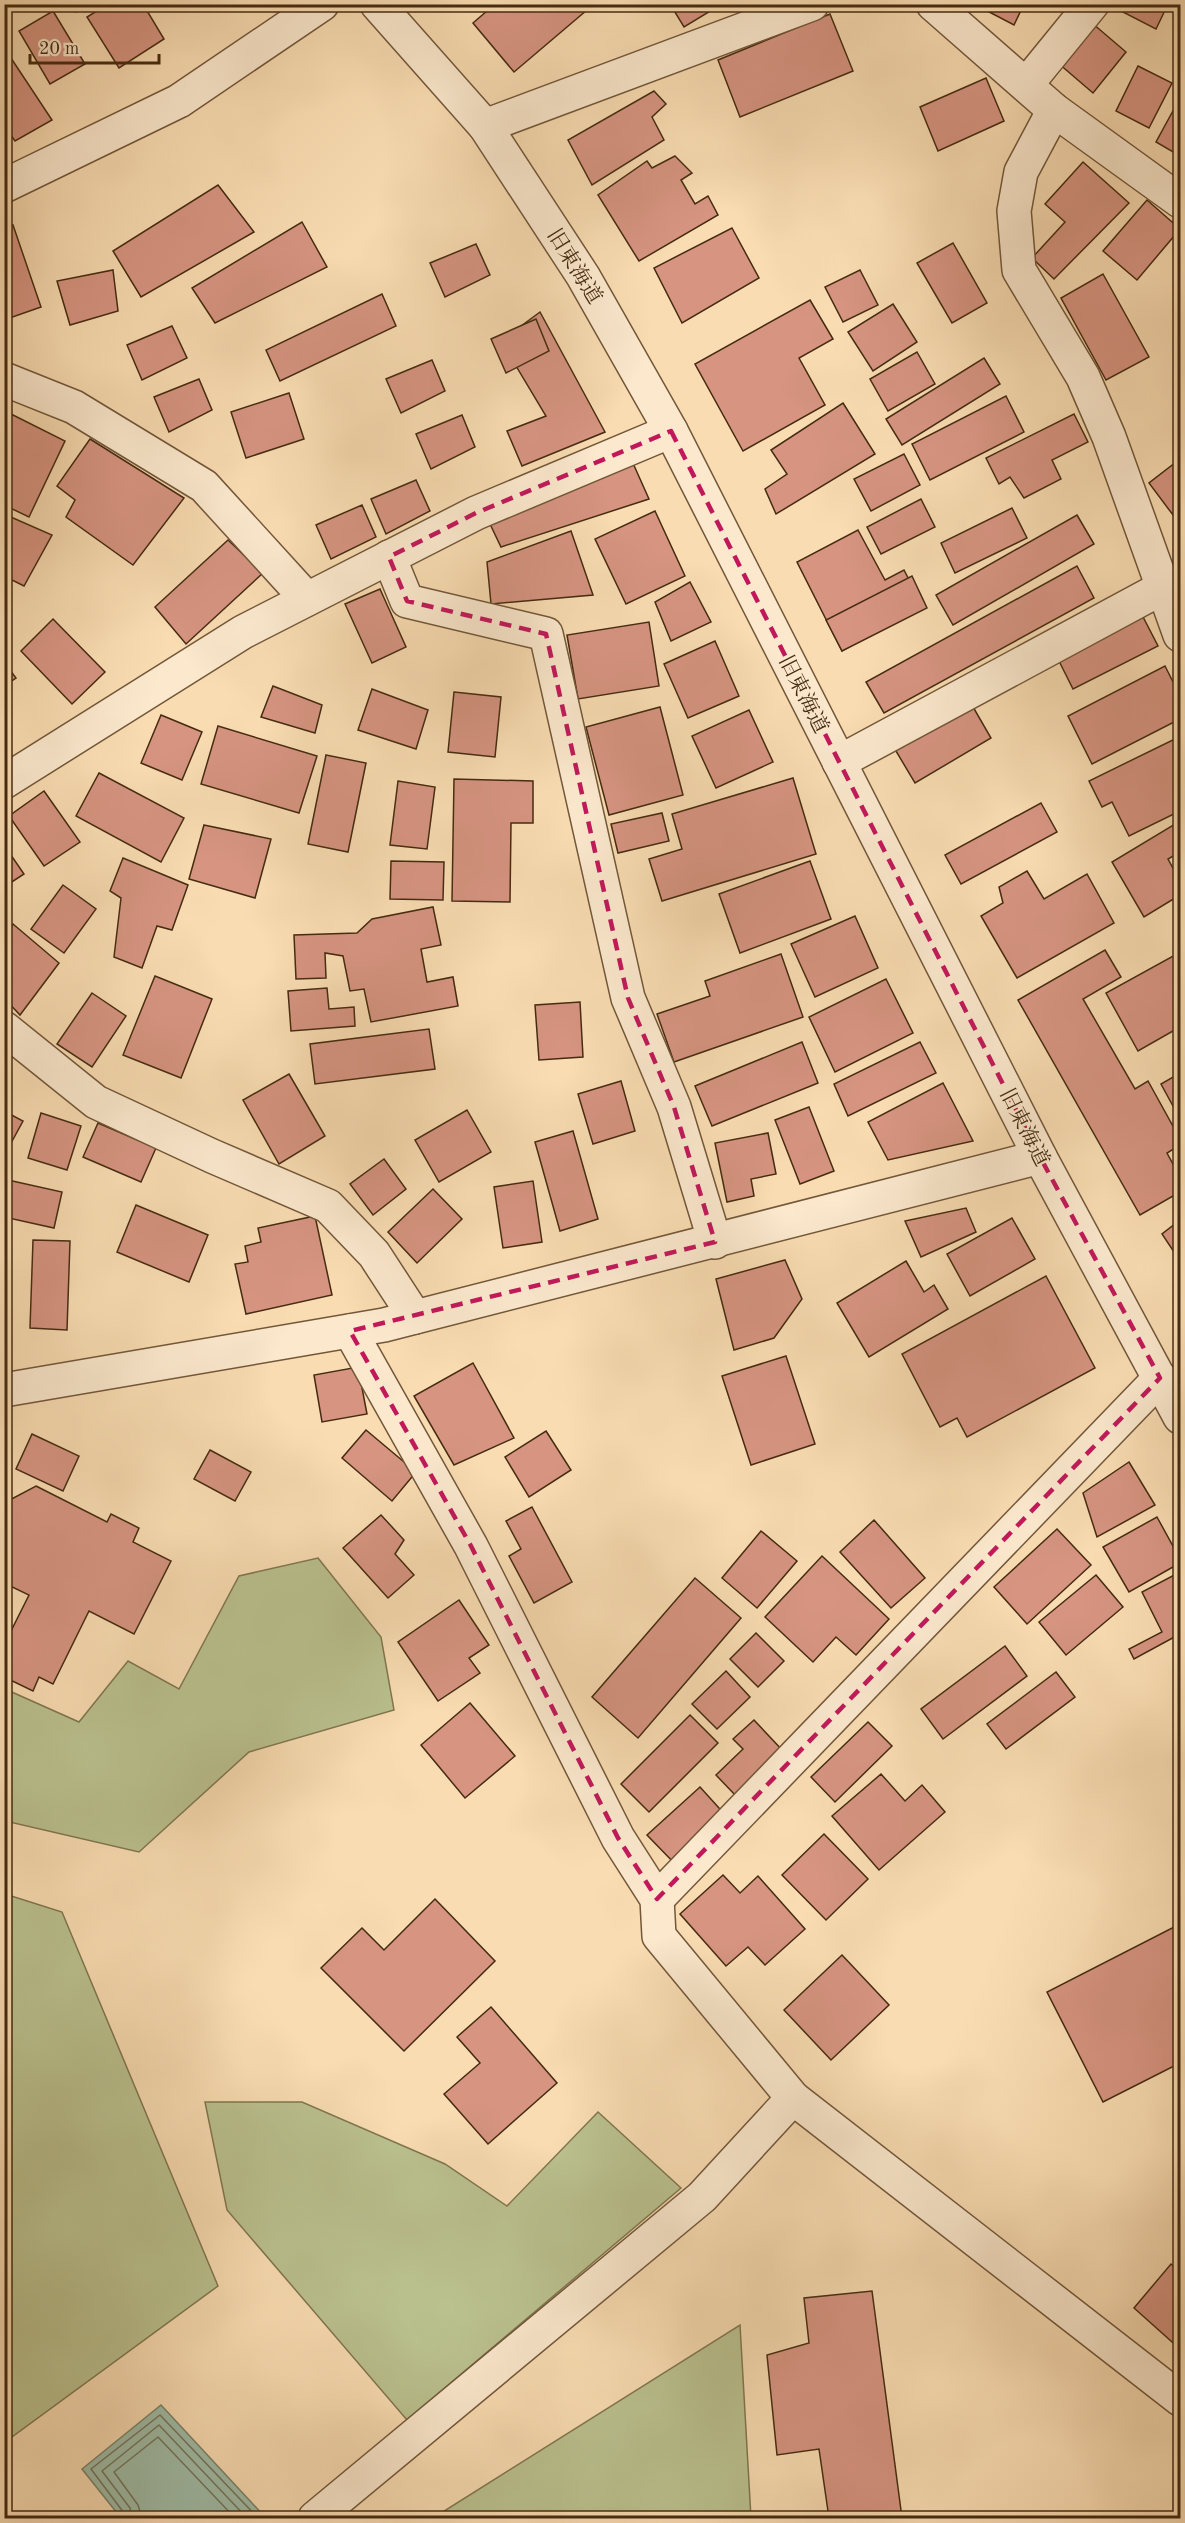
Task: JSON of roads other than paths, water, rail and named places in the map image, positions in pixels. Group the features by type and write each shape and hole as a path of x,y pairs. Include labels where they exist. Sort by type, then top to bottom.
{"street":[{"path":"4,186 179,101 322,4"},
{"name":"旧東海道","path":"377,4 485,126 583,276 671,431 1040,1157 1180,1417"},
{"path":"485,126 813,4"},
{"path":"933,4 1054,110 1180,201"},
{"path":"1026,85 1092,4"},
{"path":"1054,110 1021,172 1014,211 1019,270 1083,377 1109,436 1180,635"},
{"path":"4,379 74,407 204,486 307,599"},
{"path":"4,782 243,632 476,513 671,431"},
{"path":"388,557 407,601 546,634 628,998 674,1107 716,1242"},
{"path":"839,762 1162,588"},
{"path":"4,1028 96,1102 212,1156 328,1206 374,1254 415,1317"},
{"path":"4,1390 350,1331 415,1317 716,1242 1040,1157"},
{"path":"350,1331 471,1546 618,1838 657,1899 659,1936 793,2098 1180,2399"},
{"path":"657,1899 1160,1378"},
{"path":"315,2518 702,2197 793,2098"}],"water":[{"path":"161,2405 265,2517 121,2518 82,2469"}]}
